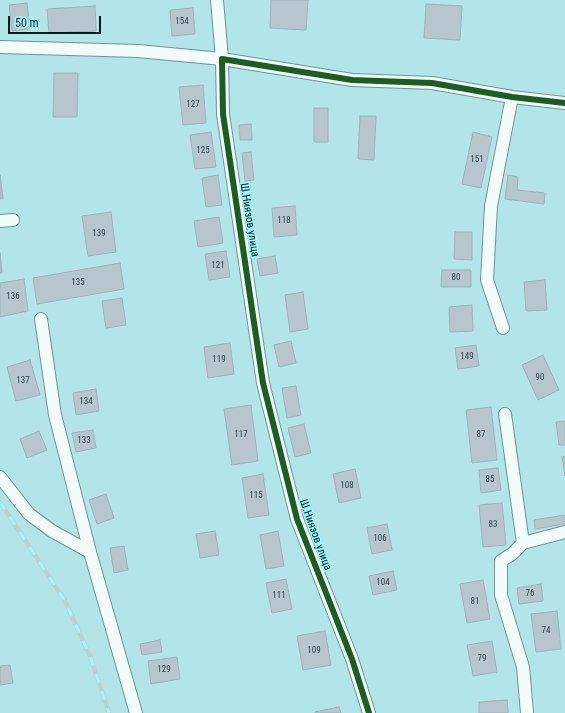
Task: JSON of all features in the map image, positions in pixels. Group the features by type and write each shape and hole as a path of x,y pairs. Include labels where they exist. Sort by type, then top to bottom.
{"street":[{"name":"Ш.Ниязов улица","path":"217,0 222,59 223,114 263,383 297,519 352,659 369,713"},
{"path":"0,47 138,51 222,59 352,80 432,83 512,97 565,103"},
{"path":"503,328 487,280 491,206 512,97"},
{"path":"0,220 13,220"},
{"path":"41,319 55,415 90,552 136,713"},
{"path":"505,414 523,543"},
{"path":"0,477 29,514 52,531 90,552"},
{"path":"527,713 522,667 502,595 501,561 512,554 523,543 565,532"}],"building":[{"path":"271,0 308,0 306,30 270,28"},
{"path":"27,3 30,29 12,31 9,5"},
{"path":"426,4 462,6 460,40 424,38"},
{"path":"95,6 96,31 49,33 47,9"},
{"path":"193,8 195,34 172,36 170,10"},
{"path":"54,73 78,73 77,117 53,117"},
{"path":"203,85 206,123 183,125 179,87"},
{"path":"314,108 328,108 328,142 314,142"},
{"path":"360,116 376,116 374,160 358,159"},
{"path":"251,124 252,140 240,140 239,125"},
{"path":"211,132 216,167 195,169 190,135"},
{"path":"473,132 492,137 481,188 462,184"},
{"path":"251,152 254,180 245,181 242,153"},
{"path":"0,175 3,199 0,199"},
{"path":"218,175 222,205 206,207 202,178"},
{"path":"508,175 518,177 517,190 545,193 544,204 505,199"},
{"path":"295,206 297,235 274,237 272,208"},
{"path":"111,212 116,252 88,256 82,216"},
{"path":"219,217 223,243 198,247 194,221"},
{"path":"455,232 472,232 472,260 454,259"},
{"path":"226,251 230,277 209,280 205,254"},
{"path":"0,253 2,273 0,273"},
{"path":"275,256 278,273 260,276 257,259"},
{"path":"120,263 124,289 37,304 33,278"},
{"path":"442,270 471,270 471,287 441,287"},
{"path":"24,279 28,311 0,317 0,283"},
{"path":"545,280 547,310 526,311 524,282"},
{"path":"303,292 308,329 290,332 285,295"},
{"path":"122,298 126,325 106,328 102,301"},
{"path":"472,305 473,331 450,332 449,307"},
{"path":"291,341 296,363 279,367 274,345"},
{"path":"230,343 234,374 208,378 204,347"},
{"path":"476,345 479,366 458,369 455,348"},
{"path":"543,355 559,390 538,400 522,365"},
{"path":"30,360 40,395 16,401 7,367"},
{"path":"296,386 301,415 287,418 282,388"},
{"path":"96,389 99,411 76,415 73,393"},
{"path":"251,405 258,461 232,465 224,409"},
{"path":"491,407 497,460 472,463 466,410"},
{"path":"565,421 565,445 559,445 556,422"},
{"path":"304,424 311,453 295,457 288,428"},
{"path":"93,430 96,448 76,452 72,433"},
{"path":"39,431 47,450 27,458 20,439"},
{"path":"565,456 565,476 562,457"},
{"path":"498,468 501,490 481,493 479,470"},
{"path":"355,469 361,498 339,503 333,474"},
{"path":"263,474 269,515 248,518 242,478"},
{"path":"106,494 114,518 97,524 89,500"},
{"path":"502,503 506,545 483,547 479,505"},
{"path":"565,515 565,524 535,529 534,520"},
{"path":"387,524 392,550 372,554 367,528"},
{"path":"215,531 219,555 200,558 196,534"},
{"path":"278,531 284,566 266,569 260,535"},
{"path":"124,546 128,570 114,573 110,548"},
{"path":"393,571 397,590 373,595 369,576"},
{"path":"286,579 292,609 272,613 266,583"},
{"path":"483,580 490,619 467,623 460,584"},
{"path":"541,584 543,601 519,604 517,588"},
{"path":"557,611 561,649 536,652 531,614"},
{"path":"325,631 331,665 303,670 297,636"},
{"path":"160,640 162,652 142,655 140,644"},
{"path":"492,641 497,672 473,676 467,645"},
{"path":"177,657 180,679 151,684 148,661"},
{"path":"10,665 13,683 0,685 0,666"},
{"path":"507,700 508,713 479,713 479,702"},
{"path":"339,707 341,713 315,713 315,712"}],"railway":[{"path":"0,502 65,601 90,656 109,713"}],"cycle path":[{"path":"369,713 352,659 297,519 263,383 223,114 222,59 352,80 432,83 512,97 565,103"}]}
